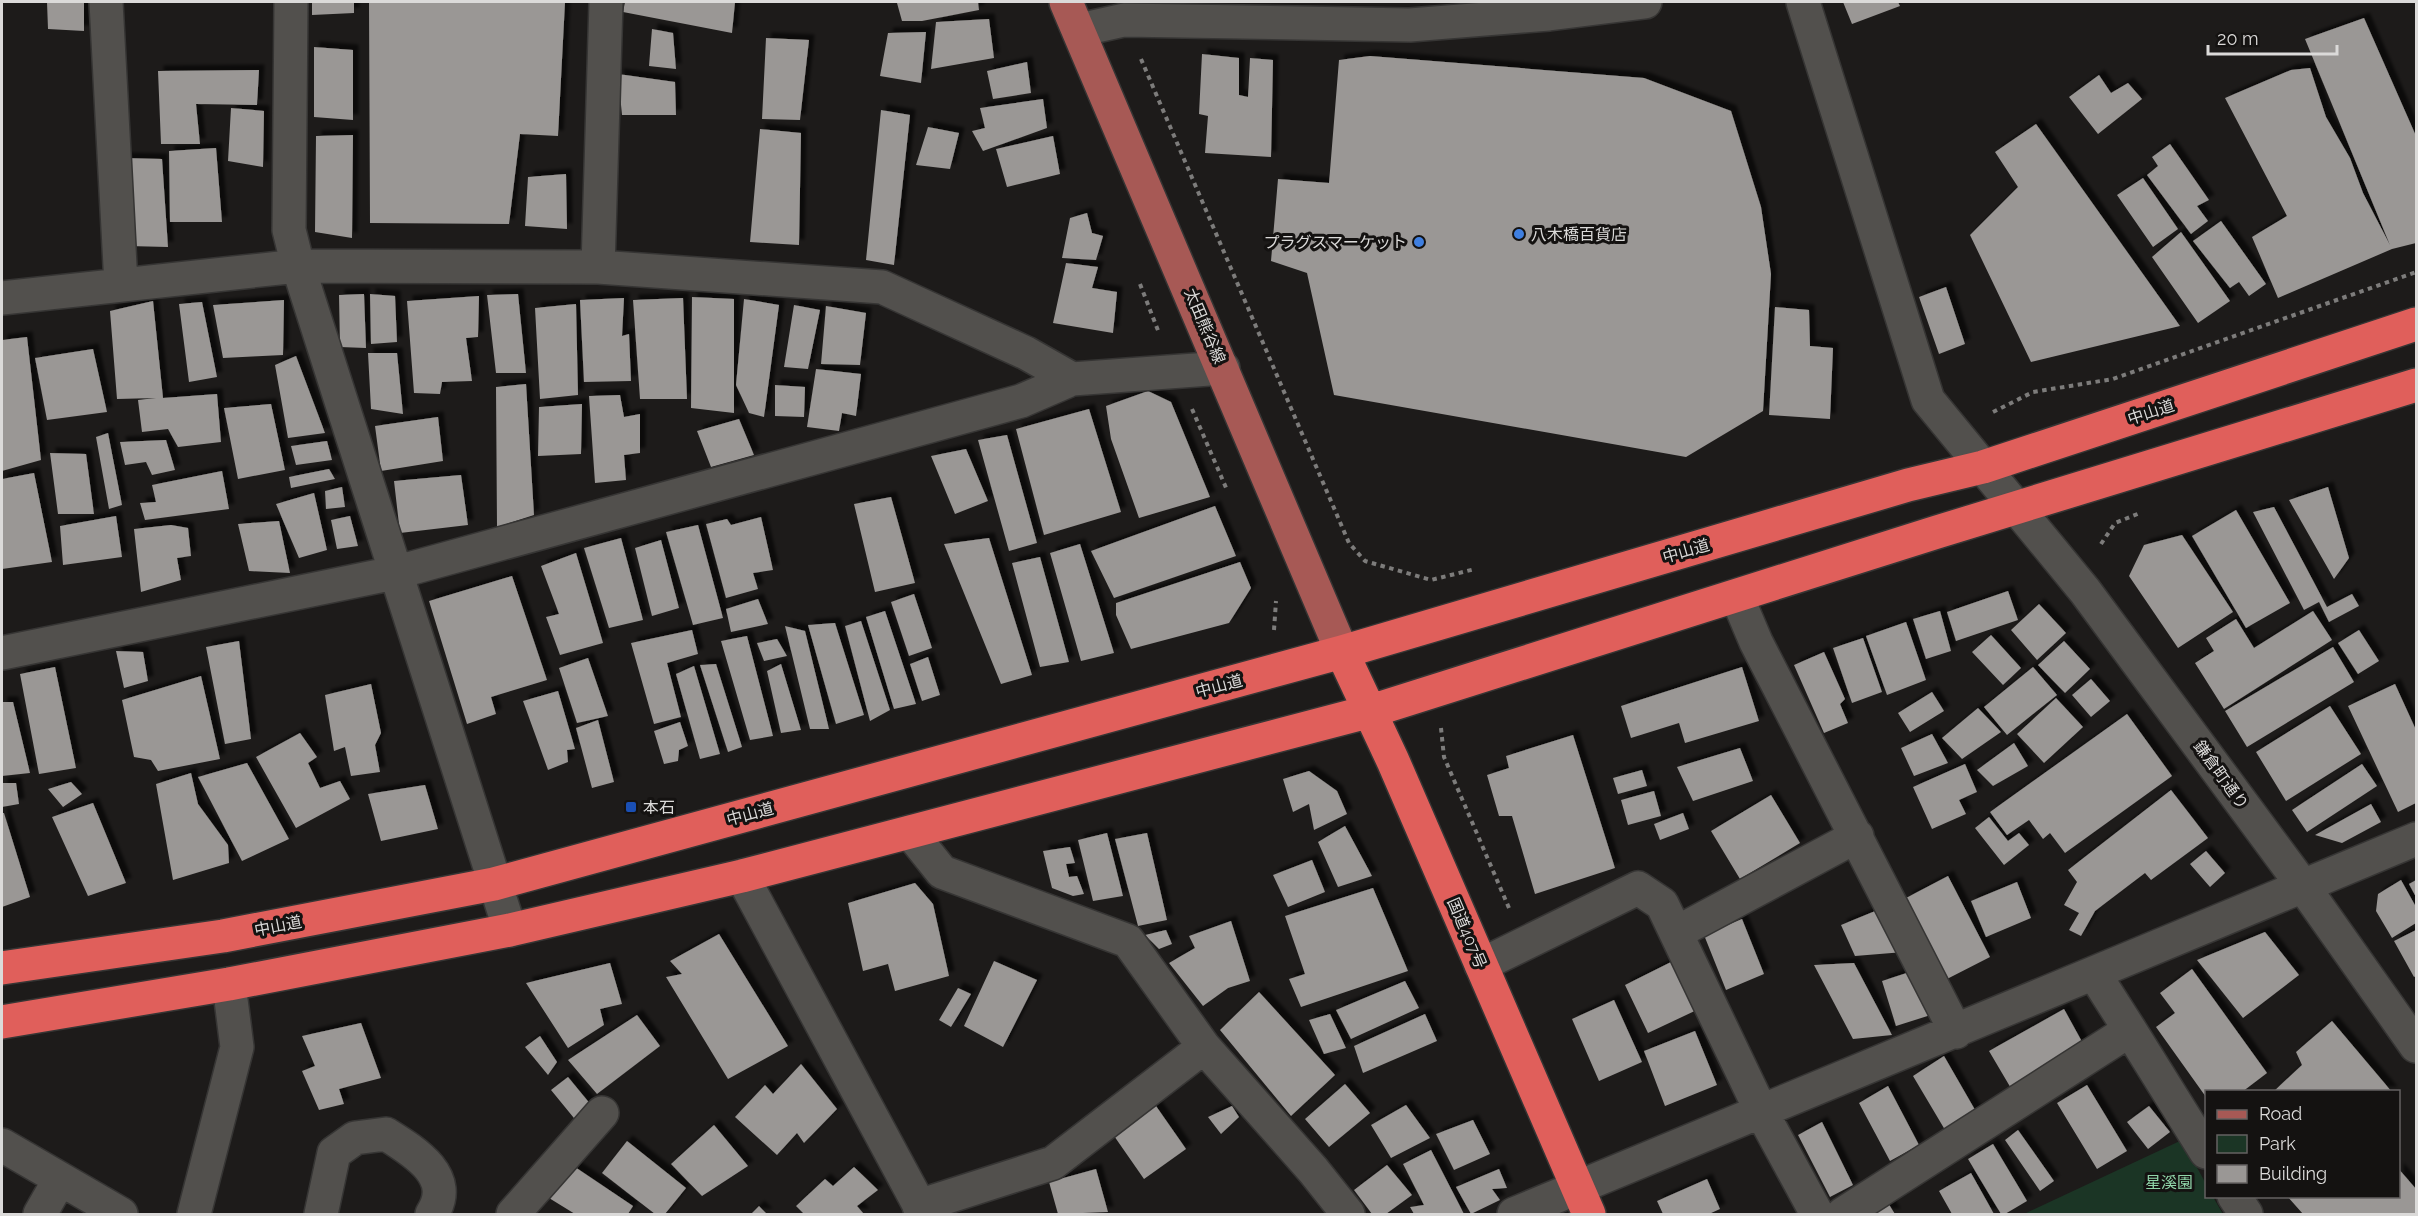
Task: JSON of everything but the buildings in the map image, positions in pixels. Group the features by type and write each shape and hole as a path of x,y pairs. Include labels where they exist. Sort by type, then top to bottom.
{"highway":[{"name":"中山道","path":"2,968 224,936 494,884 1342,652 1908,485 1983,467 2416,324"},
{"path":"2,1022 230,984 510,930 742,876 1371,711 1937,532 2416,385"},
{"name":"国道407号","path":"1342,652 1371,711 1583,1201"}],"main road":[{"name":"太田熊谷線","path":"1072,16 1342,652"}],"street":[{"path":"106,2 121,285"},
{"path":"291,2 290,230 298,266 394,573 510,930"},
{"path":"598,267 606,2"},
{"path":"1072,16 1124,20 1409,13 1549,14 1645,2"},
{"name":"鎌倉町通り","path":"1803,2 1928,400 2085,591 2303,886 2416,1046"},
{"path":"2,298 298,266 598,267 882,287 1026,353 1072,379"},
{"path":"2,653 394,573 1021,401 1072,379 1223,368"},
{"path":"1737,597 1756,642 1956,1032"},
{"path":"910,832 942,872 1128,941 1204,1047 1313,1170 1348,1215"},
{"path":"1676,933 1857,836"},
{"path":"1514,1215 1583,1201 1761,1111 2095,975 2416,839"},
{"path":"742,876 922,1210 1053,1163 1204,1047"},
{"path":"1481,965 1638,888 1662,904 1761,1111 1817,1215"},
{"path":"2095,975 2205,1150"},
{"path":"194,1215 237,1047 230,984"},
{"path":"1843,1215 2130,1030"},
{"path":"526,1210 602,1113"},
{"path":"321,1215 334,1153 356,1138 386,1134 426,1162 439,1182 440,1202 432,1215"},
{"path":"2,1145 121,1215"},
{"path":"40,1215 60,1179"},
{"path":"2235,1198 2246,1215"}],"path":[{"path":"1124,20 1348,543 1365,561 1431,580 1486,566"},
{"path":"1993,412 2033,392 2113,379 2416,272"},
{"path":"1176,372 1228,492"},
{"path":"2101,544 2115,524 2151,509"},
{"path":"1265,637 1274,631 1276,601 1271,590"},
{"path":"1441,728 1444,757 1525,944"}],"green space":[{"name":"星溪園","path":"2182,1140 2205,1182 2205,1198 2214,1198 2223,1214 2024,1214"}],"place":[{"name":"八木橋百貨店","path":"1519,234"},
{"name":"プラグスマーケット","path":"1419,242"},
{"name":"本石","path":"631,807"}]}
